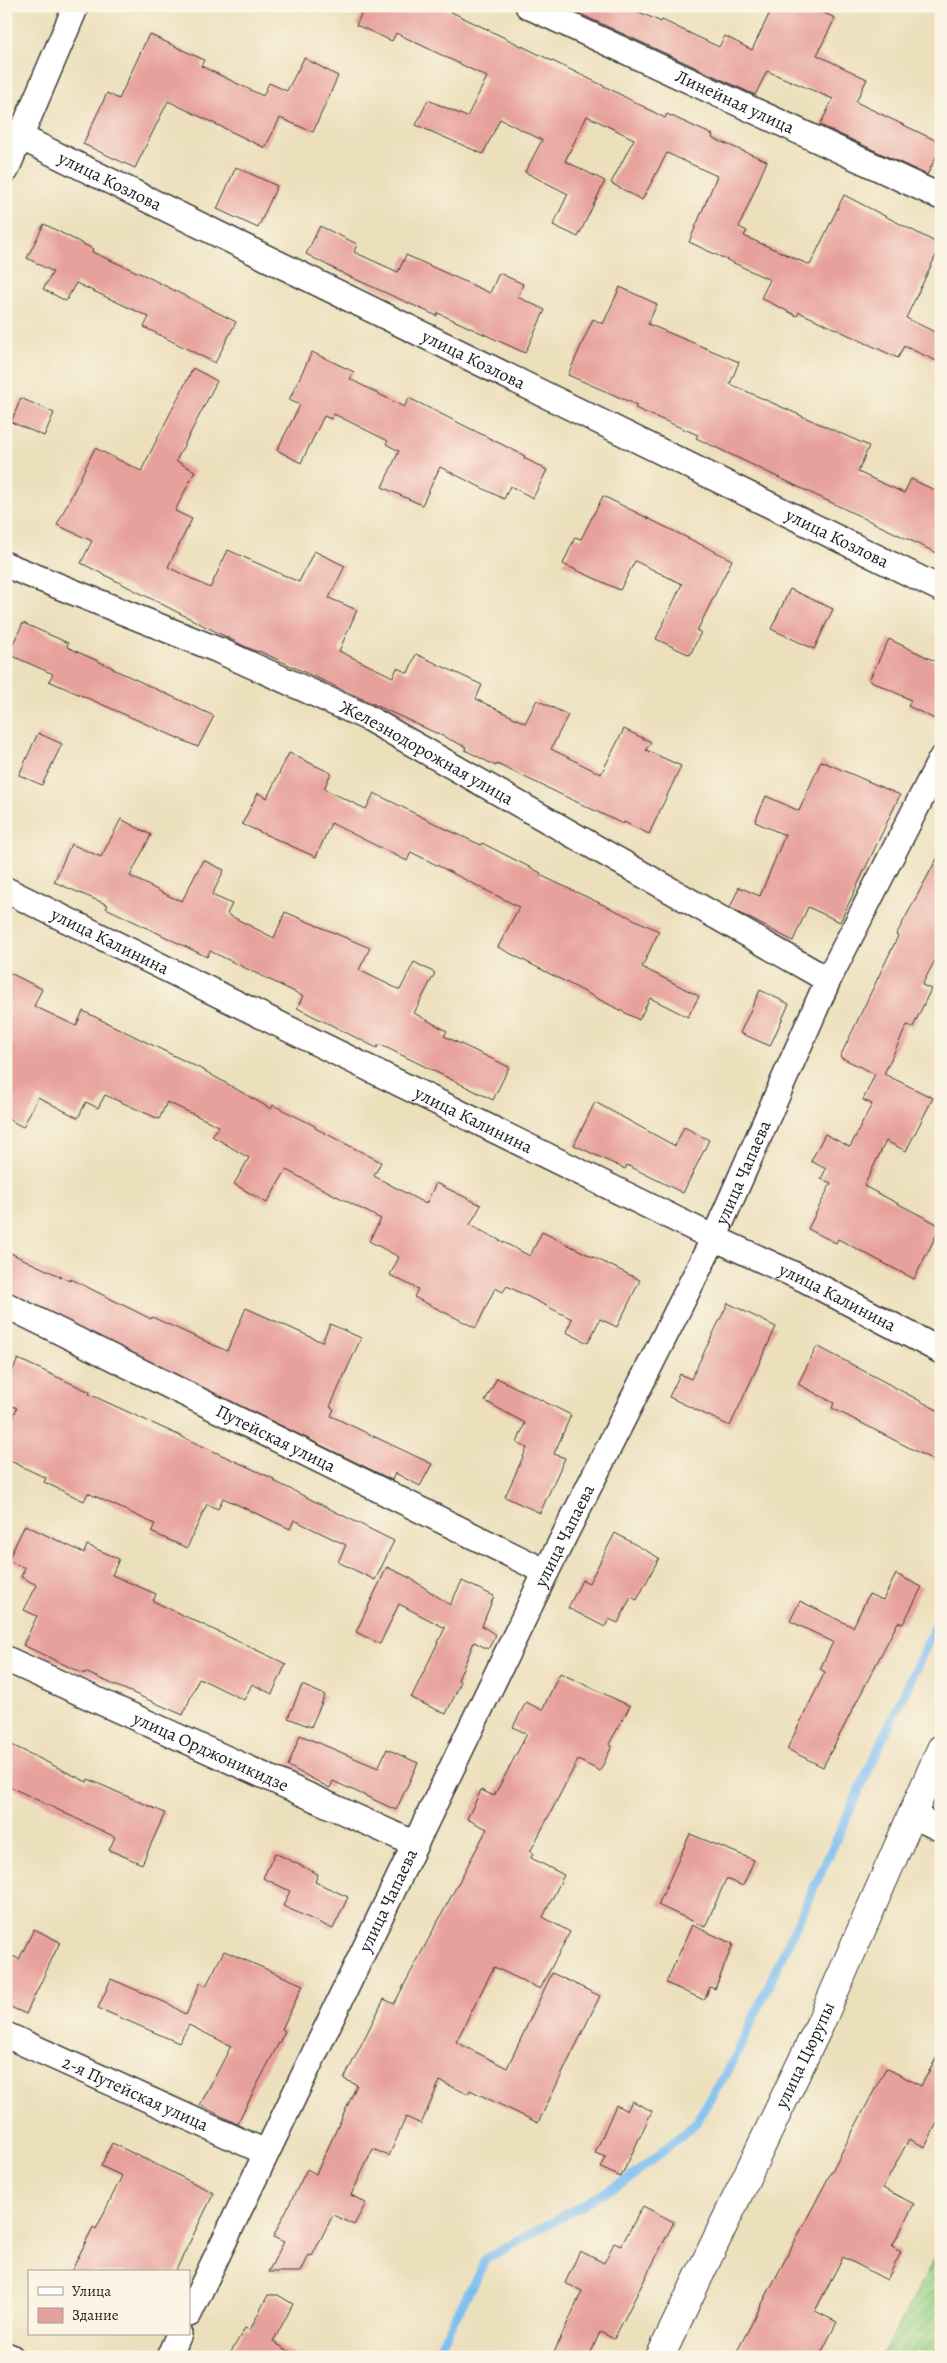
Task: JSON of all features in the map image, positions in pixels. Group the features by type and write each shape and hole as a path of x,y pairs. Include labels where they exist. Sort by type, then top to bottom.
{"street":[{"path":"6,170 14,134 76,6"},
{"name":"Линейная улица","path":"528,6 941,197"},
{"name":"улица Козлова","path":"14,134 941,589"},
{"name":"Железнодорожная улица","path":"6,566 218,650 366,717 828,980"},
{"name":"улица Чапаева","path":"190,2312 265,2152 546,1572 714,1238 828,980 941,760"},
{"name":"улица Калинина","path":"6,890 714,1238 806,1280 941,1351"},
{"name":"Путейская улица","path":"6,1305 546,1572"},
{"name":"улица Орджоникидзе","path":"6,1659 415,1844"},
{"name":"улица Цюрупы","path":"660,2357 820,2024 941,1748"},
{"path":"912,1815 941,1829"},
{"name":"2-я Путейская улица","path":"6,2035 265,2152"},
{"path":"169,2357 178,2336"},
{"path":"6,2355 11,2357"}],"green space":[{"path":"941,2248 941,2357 881,2357"}],"building":[{"path":"365,6 439,6 602,85 665,118 667,114 713,135 712,138 767,161 739,227 747,231 744,236 810,265 844,195 941,245 906,318 941,335 941,363 904,346 898,358 799,312 797,316 761,298 770,280 689,242 717,176 667,153 642,200 611,183 634,139 587,116 565,161 605,181 578,237 553,225 568,194 525,172 542,140 500,119 483,154 416,125 428,100 467,117 487,77 396,33 392,41 356,25"},
{"path":"563,6 626,6 661,22 662,20 719,47 725,36 752,50 773,6 809,6 835,18 817,55 867,79 856,102 941,143 941,147 927,175 820,125 833,99 767,71 755,95"},
{"path":"149,34 204,60 201,66 263,96 269,83 287,91 304,58 338,76 313,132 280,118 265,148 168,101 135,168 83,144 107,93 119,99"},
{"path":"236,167 277,186 258,228 217,209"},
{"path":"44,224 93,249 92,252 146,276 236,322 215,363 144,327 149,317 76,283 66,301 43,289 53,272 27,258"},
{"path":"320,226 357,244 354,252 398,272 406,255 490,293 499,273 523,284 518,297 545,310 525,353 438,313 437,316 344,274 306,254"},
{"path":"620,287 657,304 648,324 739,362 730,384 869,446 858,472 904,493 911,479 941,493 941,555 696,438 698,435 635,408 637,405 568,375 593,319 603,324"},
{"path":"312,352 354,372 350,379 404,407 409,398 525,456 524,458 547,470 533,498 510,486 504,499 440,467 422,505 382,487 399,451 386,444 388,441 334,414 331,419 324,416 301,463 277,450 300,405 289,400"},
{"path":"193,368 217,381 176,461 195,471 175,511 192,519 168,567 210,588 228,550 299,582 314,551 345,566 329,598 357,610 339,651 393,677 397,668 408,673 416,654 482,685 476,699 525,723 537,700 568,715 551,749 601,774 624,729 651,742 646,750 681,766 649,834 624,822 623,824 497,764 496,766 465,750 466,747 259,651 244,646 81,563 92,541 57,525 95,448 141,471"},
{"path":"21,398 54,413 44,436 11,422"},
{"path":"603,496 732,560 697,631 701,632 690,655 656,639 682,584 635,561 620,590 563,564 575,537 581,539"},
{"path":"790,589 833,609 814,649 771,629"},
{"path":"23,623 68,643 67,647 214,716 198,747 49,681 53,674 8,654"},
{"path":"889,639 941,664 941,722 908,706 911,700 869,680"},
{"path":"38,733 62,744 42,785 19,775"},
{"path":"289,753 331,773 324,789 366,809 374,793 446,829 481,845 482,843 541,873 540,875 659,931 642,967 699,996 688,1017 650,998 639,1020 498,947 519,907 411,852 407,861 331,823 316,857 242,824 258,793 267,798"},
{"path":"821,761 900,795 840,922 808,907 793,941 730,908 739,887 760,896 785,835 755,822 766,796 799,811"},
{"path":"121,819 151,835 130,876 171,897 182,901 203,860 224,870 212,895 232,904 227,914 274,938 285,912 370,948 359,970 400,990 414,962 435,973 414,1013 447,1031 444,1036 509,1067 493,1100 379,1044 377,1048 297,1008 303,996 210,951 207,957 106,908 108,905 54,882 71,844 101,857"},
{"path":"941,851 941,949 922,985 931,989 913,1027 907,1025 884,1074 933,1098 906,1151 886,1141 864,1186 941,1226 914,1279 838,1239 836,1243 808,1229 831,1183 821,1179 826,1169 811,1161 825,1134 850,1147 872,1104 863,1100 875,1074 840,1057 898,936 896,935"},
{"path":"6,971 42,989 34,1006 76,1026 83,1011 203,1070 271,1109 273,1105 315,1126 315,1128 381,1162 374,1176 426,1204 436,1183 481,1205 470,1225 530,1256 542,1232 640,1280 617,1327 600,1319 588,1343 566,1332 572,1319 507,1286 503,1292 495,1288 476,1328 414,1297 418,1289 390,1275 399,1257 369,1241 381,1219 286,1170 267,1203 234,1184 249,1158 212,1136 219,1126 167,1102 159,1119 105,1095 98,1108 86,1102 78,1118 38,1097 23,1127 6,1118"},
{"path":"760,990 789,1004 770,1046 740,1033"},
{"path":"595,1102 675,1146 684,1127 709,1140 683,1193 627,1165 625,1169 574,1145"},
{"path":"6,1251 70,1281 71,1279 151,1319 152,1317 227,1351 246,1308 322,1342 330,1324 361,1338 330,1407 334,1409 331,1416 432,1464 420,1486 395,1473 392,1480 6,1291"},
{"path":"728,1303 776,1327 730,1426 669,1397 680,1374 691,1379"},
{"path":"817,1346 941,1412 941,1464 832,1408 834,1403 798,1384"},
{"path":"18,1359 90,1392 89,1394 274,1479 274,1481 394,1541 375,1580 338,1562 346,1545 294,1520 290,1529 223,1498 218,1509 207,1504 187,1548 151,1532 155,1524 88,1493 84,1501 44,1482 46,1478 6,1459 6,1433 17,1408 6,1403 6,1384"},
{"path":"497,1378 571,1415 554,1454 565,1458 540,1513 505,1497 527,1448 517,1443 525,1423 485,1401"},
{"path":"25,1525 84,1553 87,1545 119,1559 112,1575 156,1594 153,1601 286,1664 272,1694 252,1684 244,1700 199,1678 183,1715 85,1672 84,1674 23,1645 37,1616 24,1610 37,1585 21,1577 25,1568 8,1560"},
{"path":"615,1533 659,1558 637,1600 631,1597 618,1623 609,1619 605,1627 568,1608 582,1580 589,1583"},
{"path":"387,1567 410,1578 450,1605 462,1581 494,1596 482,1626 496,1635 488,1649 474,1642 458,1680 461,1682 446,1714 411,1698 445,1628 399,1604 380,1644 356,1632"},
{"path":"896,1574 922,1587 903,1624 898,1622 823,1767 787,1749 825,1672 820,1669 833,1642 790,1621 800,1601 853,1627 869,1594 883,1600"},
{"path":"560,1673 630,1706 609,1744 612,1746 600,1771 578,1760 530,1852 533,1853 531,1858 564,1875 543,1917 570,1932 540,1989 494,1967 456,2042 507,2068 552,1973 600,1996 538,2123 470,2090 468,2094 440,2081 421,2124 406,2117 389,2156 373,2149 351,2195 366,2203 354,2225 333,2215 312,2256 309,2255 301,2272 268,2272 284,2242 273,2237 307,2169 316,2174 357,2085 344,2079 384,1999 394,2004 487,1829 467,1819 481,1790 494,1796 527,1734 513,1727 526,1702 542,1710"},
{"path":"302,1685 325,1695 311,1727 288,1718"},
{"path":"300,1735 378,1768 387,1749 418,1763 396,1810 333,1781 330,1788 288,1766"},
{"path":"6,1742 87,1782 88,1779 165,1813 142,1864 109,1850 115,1837 6,1785"},
{"path":"690,1834 754,1860 743,1886 726,1879 705,1927 658,1905"},
{"path":"275,1853 318,1874 315,1882 348,1897 333,1929 283,1906 290,1891 263,1878"},
{"path":"692,1925 733,1944 715,1989 710,1987 704,2000 666,1983"},
{"path":"34,1929 60,1942 26,2014 6,2005 6,1953 19,1959"},
{"path":"224,1951 303,1985 282,2029 285,2031 237,2124 200,2105 231,2046 189,2025 179,2043 98,2008 111,1979 171,2005 186,2015 200,1983 206,1986"},
{"path":"941,2049 941,2115 925,2147 909,2139 883,2188 914,2204 892,2247 901,2252 887,2280 843,2257 815,2311 837,2322 819,2357 734,2357 886,2068 921,2086"},
{"path":"632,2101 652,2111 621,2177 601,2168 606,2157 595,2153 616,2105 627,2111"},
{"path":"112,2143 214,2193 176,2270 72,2270 93,2227 96,2229 122,2176 101,2166"},
{"path":"643,2206 674,2222 614,2339 600,2332 589,2357 552,2357 582,2291 565,2283 580,2251 604,2263 614,2243 621,2246"},
{"path":"268,2295 278,2295 293,2304 273,2342 300,2357 228,2357 245,2328 250,2330"}],"waterway":[{"path":"434,2357 486,2259 630,2178 694,2125 732,2064 941,1614"}]}
